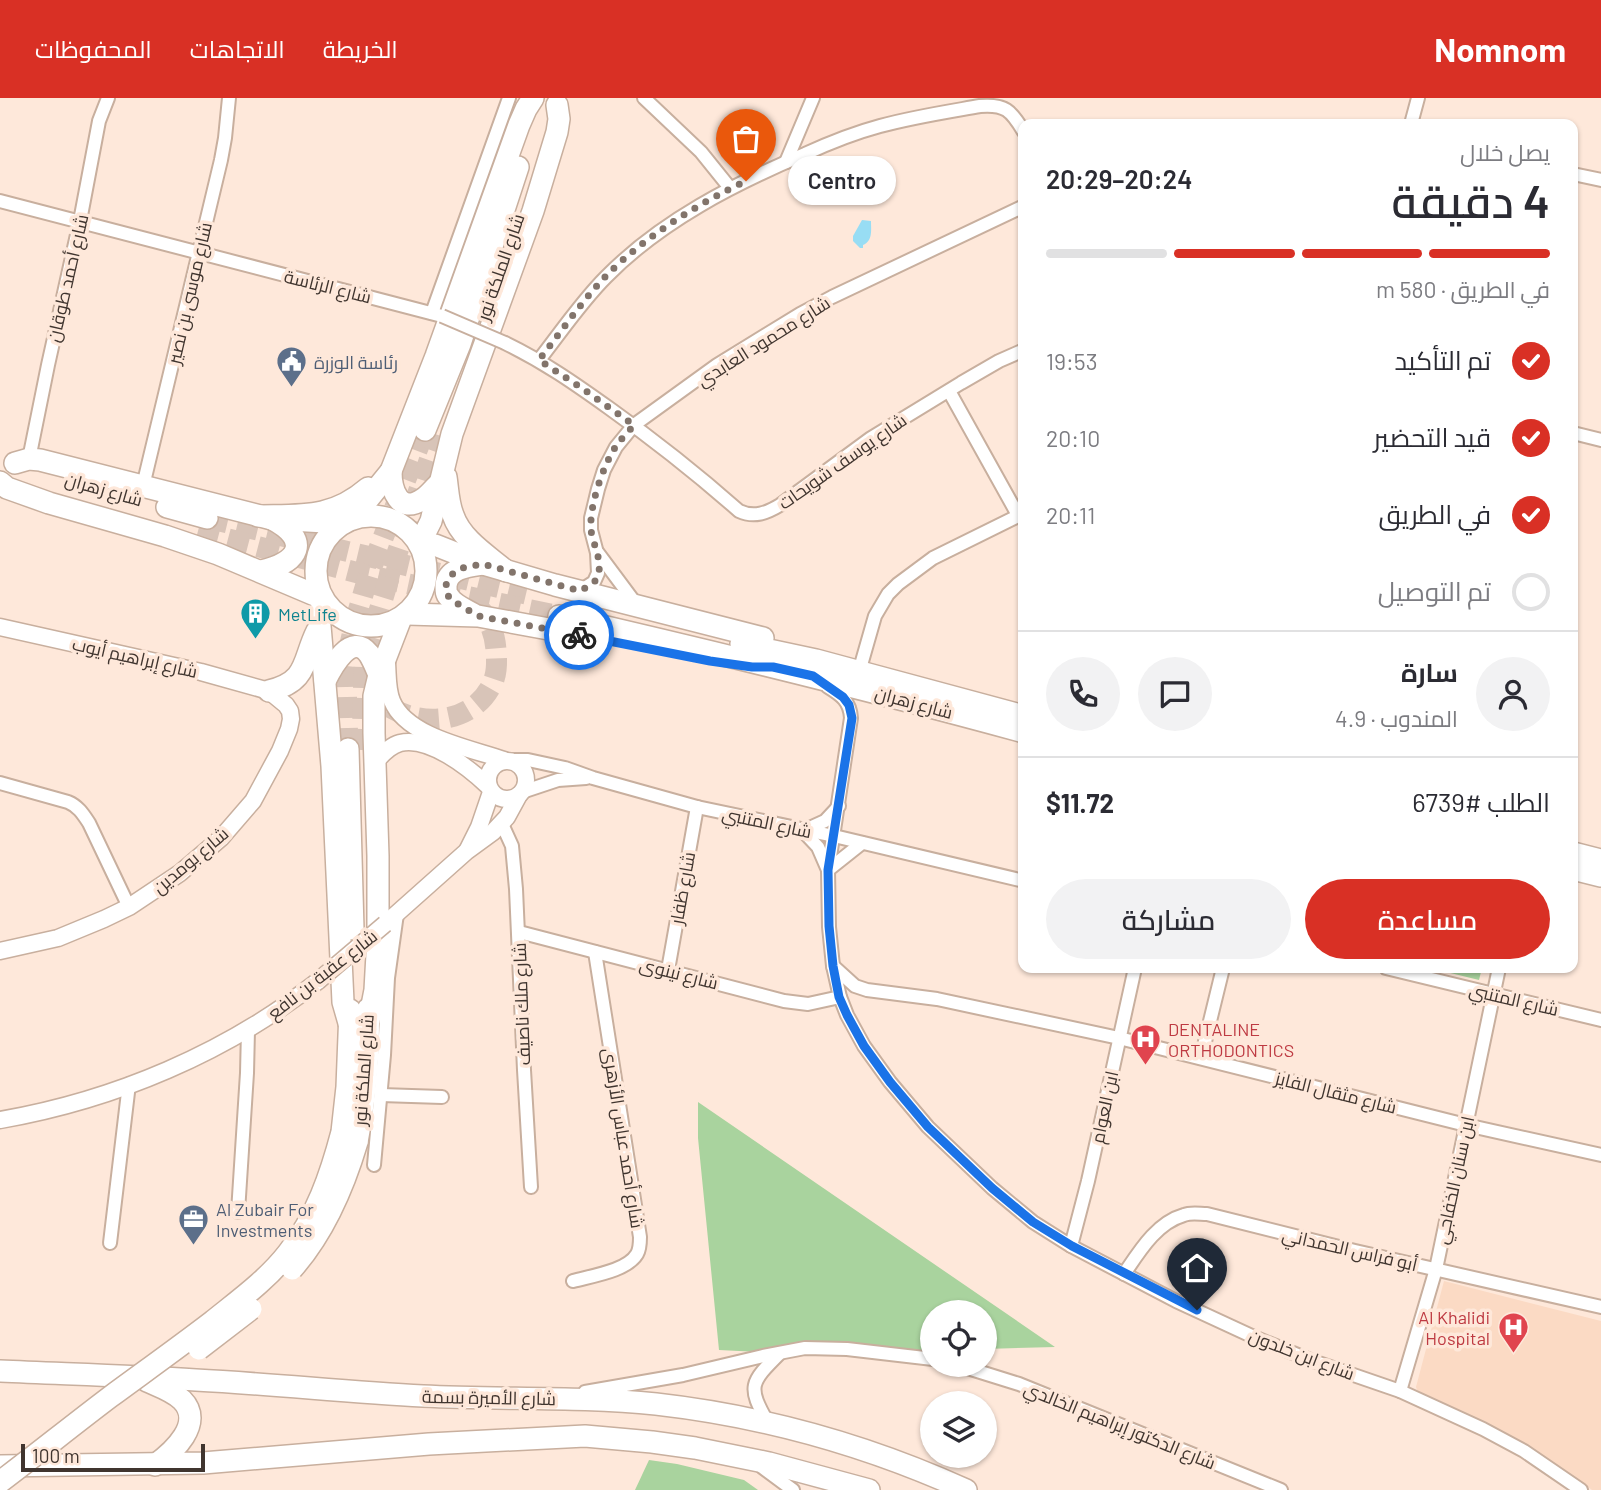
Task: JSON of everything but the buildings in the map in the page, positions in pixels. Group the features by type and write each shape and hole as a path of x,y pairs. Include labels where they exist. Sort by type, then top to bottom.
{"main road":[{"path":"533,98 519,125 436,356 391,471 348,521 330,534 320,548 315,565 316,582 323,600 343,619 368,627 385,625 404,616 478,616 725,664 773,667"},
{"path":"419,543 431,521 462,404 550,158 559,119 552,100"},
{"name":"شارع الملكة نور","path":"432,432 459,382 552,100"},
{"path":"265,518 331,511 351,502 382,473 399,449"},
{"path":"261,571 282,565 292,557 296,547 296,540 290,530 265,518 40,460 9,468 7,488 49,503 176,539 261,571 323,600"},
{"name":"شارع زهران","path":"9,468 203,524"},
{"path":"391,471 395,496 406,503 421,500 442,474"},
{"path":"442,474 457,525 476,546 506,571"},
{"path":"265,518 348,521 367,516 382,517 408,530 419,543 426,563 426,582 419,599 404,616 382,665 361,754 378,868 378,936 374,990 359,1022 343,1002 332,766 320,626 323,600"},
{"path":"419,543 435,545 506,571 567,603 636,604 783,644 794,648 814,668"},
{"path":"478,616 450,599 446,585 450,576 462,568 483,564"},
{"name":"شارع زهران","path":"567,603 773,667 859,672 1018,714"},
{"name":"شارع زهران","path":"567,603 814,668 1018,730"},
{"path":"269,691 285,686 297,677 320,626"},
{"path":"325,681 340,654 350,648 362,648 382,665"},
{"name":"شارع الملكة نور","path":"13,1490 114,1409 245,1314 287,1275 325,1222 345,1179 349,1137 347,1087 359,1022 353,920 361,754"},
{"path":"1578,854 1601,860"},
{"path":"1578,870 1601,876"},
{"name":"شارع الملكة نور","path":"0,1482 182,1346 256,1286 288,1253 314,1210 349,1137"},
{"name":"شارع الأميرة بسمة","path":"0,1371 207,1380 425,1396 655,1404 768,1424 862,1450 966,1490"},
{"path":"0,1381 65,1374"},
{"path":"141,1378 181,1399 188,1410 190,1423 185,1436 155,1465"},
{"path":"0,1466 203,1463 429,1444 585,1436 652,1442 754,1460 869,1490"}],"street":[{"name":"شارع أحمد طوقان","path":"9,468 48,365 99,121 107,98"},
{"name":"شارع موسى بن نصير","path":"143,486 225,138 229,98"},
{"path":"437,315 509,98"},
{"path":"786,162 813,98"},
{"path":"1412,119 1418,98"},
{"path":"652,101 701,152 730,188"},
{"path":"539,360 590,294 616,267 670,225 730,188 830,143 878,126 991,105 1004,107 1018,122"},
{"path":"1578,175 1601,180"},
{"name":"شارع الرئاسة","path":"0,201 437,315 539,360 634,425"},
{"name":"شارع محمود العابدي","path":"567,603 596,579 597,553 591,518 598,489 616,447 634,425 738,351 800,314 1018,209"},
{"name":"شارع يوسف شويحات","path":"634,425 738,511 758,515 780,505 871,438 999,361 1018,353"},
{"path":"949,391 1018,509"},
{"path":"1578,434 1601,440"},
{"path":"859,672 875,616 881,604 898,584 933,558 1018,516"},
{"name":"شارع محمود العابدي","path":"597,553 636,604"},
{"name":"شارع إبراهيم أيوب","path":"0,627 201,672 269,691"},
{"name":"شارع المتنبي","path":"382,665 397,710 409,724 427,734 507,760 542,762 575,770 593,778 697,807 1018,880"},
{"name":"شارع ابن خلدون","path":"814,668 843,697 850,709 851,722 828,870 829,926 839,997 864,1046 928,1127 992,1188 1033,1222 1072,1246 1176,1301 1256,1338 1310,1360 1401,1391 1483,1429 1524,1451 1581,1490"},
{"name":"شارع بومدين","path":"0,951 58,938 95,923 158,889 200,857 253,801 280,751 290,723 288,709 269,691"},
{"path":"361,754 384,752 398,743 423,745 458,762 499,798 504,799 521,793 526,781 524,770 516,762 507,760 494,765 487,780 490,789"},
{"name":"شارع المتنبي","path":"521,793 558,780 593,778"},
{"path":"0,783 75,805 89,823 129,907"},
{"name":"شارع عقبة بن نافع","path":"467,851 479,827 490,789"},
{"name":"شارع عقبة بن نافع","path":"0,1120 53,1109 158,1074 248,1030 291,1003 467,851 486,838 502,824 521,793"},
{"path":"839,805 825,821 803,831 818,847 828,870 862,844"},
{"name":"شارع ظفار","path":"668,970 697,807"},
{"name":"شارع ملك ناصيف","path":"502,824 508,835 514,859 531,1187"},
{"path":"374,1165 381,1095 391,919"},
{"name":"شارع نينوى","path":"519,932 797,1003 839,997"},
{"name":"شارع أحمد عباس الأزهرى","path":"573,1281 626,1264 638,1252 640,1245 595,952"},
{"name":"شارع مثقال الفايز","path":"833,966 860,989 937,999 1119,1038 1466,1125 1601,1154"},
{"name":"ابن العوام","path":"1072,1246 1134,973"},
{"path":"1201,1058 1222,973"},
{"name":"شارع المتنبي","path":"1406,973 1601,1020"},
{"name":"ابن سنان الخفاجي","path":"1401,1391 1436,1269 1498,973"},
{"path":"238,1212 248,1030"},
{"path":"110,1243 129,1084"},
{"path":"381,1095 442,1097"},
{"name":"أبو فراس الحمداني","path":"1124,1274 1152,1236 1168,1222 1186,1214 1207,1214 1354,1251 1601,1307"},
{"path":"541,1398 683,1375 805,1348 872,1351 920,1357"},
{"path":"768,1424 757,1405 754,1385 765,1367 780,1353"},
{"name":"شارع الدكتور إبراهيم الخالدي","path":"997,1377 1281,1490"},
{"path":"754,1460 793,1490"}],"shaded area":[{"name":"Al Khalidi Hospital","path":"1444,1281 1601,1321 1601,1490 1592,1490 1579,1480 1417,1390"}],"green space":[{"path":"1450,973 1481,973 1479,980"},
{"path":"698,1102 987,1300 920,1300 920,1350 798,1354 719,1350 698,1138"},
{"path":"997,1307 1055,1347 997,1349"},
{"path":"649,1460 744,1480 758,1490 635,1490"}],"water":[{"path":"862,220 871,221 871,231 870,238 863,248 860,248 853,241 853,236"}],"tunnel":[{"path":"348,749 346,681 355,622 369,574 425,430"},
{"path":"362,750 364,667 369,644 438,435"},
{"path":"207,518 526,594"},
{"path":"198,531 366,575 559,616"},
{"path":"389,707 417,718 447,718 474,706 485,696 495,675 496,650 491,626 477,606"}],"way so far":[{"path":"579,635 478,616 447,596 447,580 462,568 483,564 580,591 594,582 598,565 591,518 598,489 616,447 634,425 539,360 590,294 616,267 649,239 676,221 746,181"}],"place":[{"name":"Centro","path":"746,181"},
{"name":"رئاسة الوزرة","path":"291,389"},
{"name":"MetLife","path":"255,641"},
{"name":"DENTALINE ORTHODONTICS","path":"1145,1066"},
{"name":"Al Zubair For Investments","path":"193,1246"},
{"name":"Al Khalidi Hospital","path":"1513,1354"}],"route":[{"path":"579,635 738,666 773,667 813,676 843,697 849,705 852,718 828,870 829,926 839,997 864,1046 928,1127 992,1188 1033,1222 1072,1246 1197,1310"}]}
